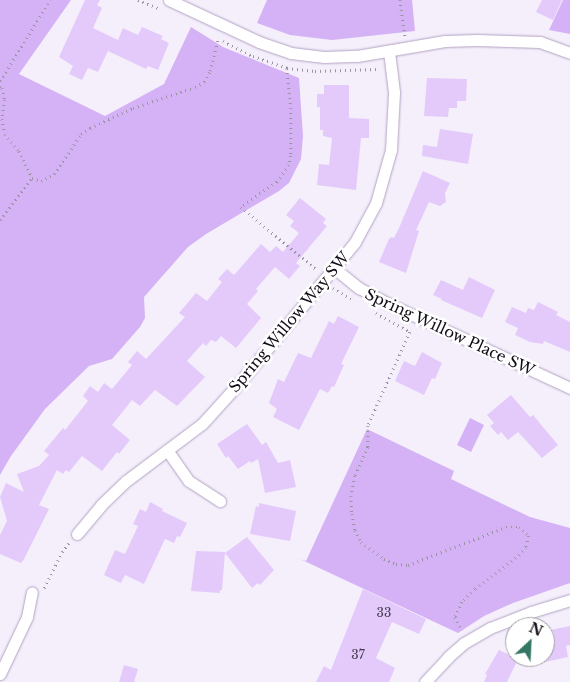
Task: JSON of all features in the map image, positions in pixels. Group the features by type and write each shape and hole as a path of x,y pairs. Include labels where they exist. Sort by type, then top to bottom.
{"street":[{"path":"169,0 259,42 292,53 324,57 389,51 445,41 477,40 540,42 570,53"},
{"name":"Spring Willow Way SW","path":"77,534 118,487 202,424 355,242 381,190 388,166 395,104 389,51"},
{"name":"Spring Willow Place SW","path":"334,268 366,292 570,388"},
{"path":"167,450 189,482 220,501"},
{"path":"0,674 27,617 32,597"},
{"path":"425,682 464,643 490,628 570,600"}],"path":[{"path":"0,81 50,0"},
{"path":"400,0 408,48"},
{"path":"0,87 2,88 5,100 2,119 5,134 19,151 32,178 42,181 49,179 63,162 81,134 105,120 204,82 210,71 218,38"},
{"path":"287,68 291,108 291,156 289,165 276,182 241,208 319,272 324,281 353,300"},
{"path":"0,220 32,178"},
{"path":"369,310 410,332 368,426 368,447 355,476 352,514 355,530 360,542 384,559 396,564 408,565 506,527 518,527 529,536 526,547 520,555 474,589 462,602 455,617 463,631"},
{"path":"32,597 44,587 62,552 77,534"}],"shaded area":[{"path":"0,0 71,0 19,74 105,116 164,84 191,27 223,47 299,78 303,136 301,159 289,183 188,247 144,297 145,318 140,327 112,359 89,366 45,409 11,456 0,475"},
{"path":"267,0 412,0 415,31 332,40 290,35 257,23"},
{"path":"563,0 570,0 570,34 549,30"},
{"path":"470,418 484,425 471,452 457,445"},
{"path":"367,429 454,471 451,479 530,517 570,528 570,583 513,603 484,616 458,633 300,559 306,561"}],"building":[{"path":"85,0 100,0 97,5 102,8 93,28 118,40 123,28 138,35 142,27 163,36 161,39 169,43 158,70 148,66 146,69 108,51 98,72 88,68 82,80 69,74 73,66 59,57"},
{"path":"542,0 562,0 553,20 536,12"},
{"path":"427,78 467,79 466,101 457,101 457,108 449,108 448,117 424,116"},
{"path":"324,85 349,85 349,118 369,119 369,138 361,138 356,190 317,185 319,164 329,165 332,138 323,136 323,130 320,130 320,107 317,107 317,94 324,94"},
{"path":"440,129 473,134 468,164 422,156 423,145 437,147"},
{"path":"423,171 450,183 445,193 446,202 440,206 429,202 416,230 419,231 406,273 379,262 389,239 391,237 394,238 399,228"},
{"path":"300,198 326,219 323,223 327,226 296,263 300,266 289,279 275,267 256,289 258,291 247,304 261,318 236,348 221,336 216,342 211,340 206,346 203,343 187,361 205,377 177,406 155,390 140,406 132,400 112,425 130,440 119,454 117,452 102,471 82,456 69,472 66,470 63,474 57,470 39,505 49,509 24,559 21,563 0,554 0,535 7,521 0,497 6,483 24,492 17,474 39,466 49,455 44,451 63,428 65,430 88,401 83,396 90,386 98,392 104,383 112,389 132,365 128,362 137,351 146,359 185,317 179,313 196,293 207,301 222,282 218,279 227,269 234,275 261,244 270,252 276,246 283,252 299,233 290,226 294,221 286,215"},
{"path":"469,277 495,290 482,318 433,295 441,280 463,290"},
{"path":"538,302 558,312 556,315 570,322 570,352 544,341 543,344 530,342 515,335 518,328 505,322 512,307 526,313 528,308 534,310"},
{"path":"338,316 359,327 341,364 344,365 334,387 332,386 328,393 320,389 299,430 273,417 277,409 269,403 278,379 284,382 298,353 311,358 329,321 334,324"},
{"path":"422,352 442,363 435,379 432,378 424,395 395,381 404,361 415,366"},
{"path":"511,395 530,417 533,415 558,445 542,458 518,432 508,440 501,432 498,435 490,426 494,423 487,415"},
{"path":"247,424 262,445 266,442 278,463 290,460 296,487 265,493 258,459 251,463 250,461 238,469 228,456 226,458 217,444"},
{"path":"150,502 163,509 162,511 187,523 180,537 177,536 174,543 165,539 144,584 125,575 121,583 104,575 115,550 125,554 138,526 133,524 140,509 146,512"},
{"path":"259,503 296,511 290,541 250,534 256,506 259,507"},
{"path":"247,537 274,570 260,585 258,583 252,588 225,553"},
{"path":"196,551 225,552 222,590 220,590 220,593 191,591"},
{"path":"363,589 426,619 419,634 392,622 376,658 395,668 389,682 316,682 324,666 331,670"},
{"path":"570,626 570,645 566,646 568,657 555,660 555,629"},
{"path":"499,650 505,653 505,667 514,667 507,682 484,682 487,675 485,674"},
{"path":"124,665 138,669 134,682 119,682"}]}
